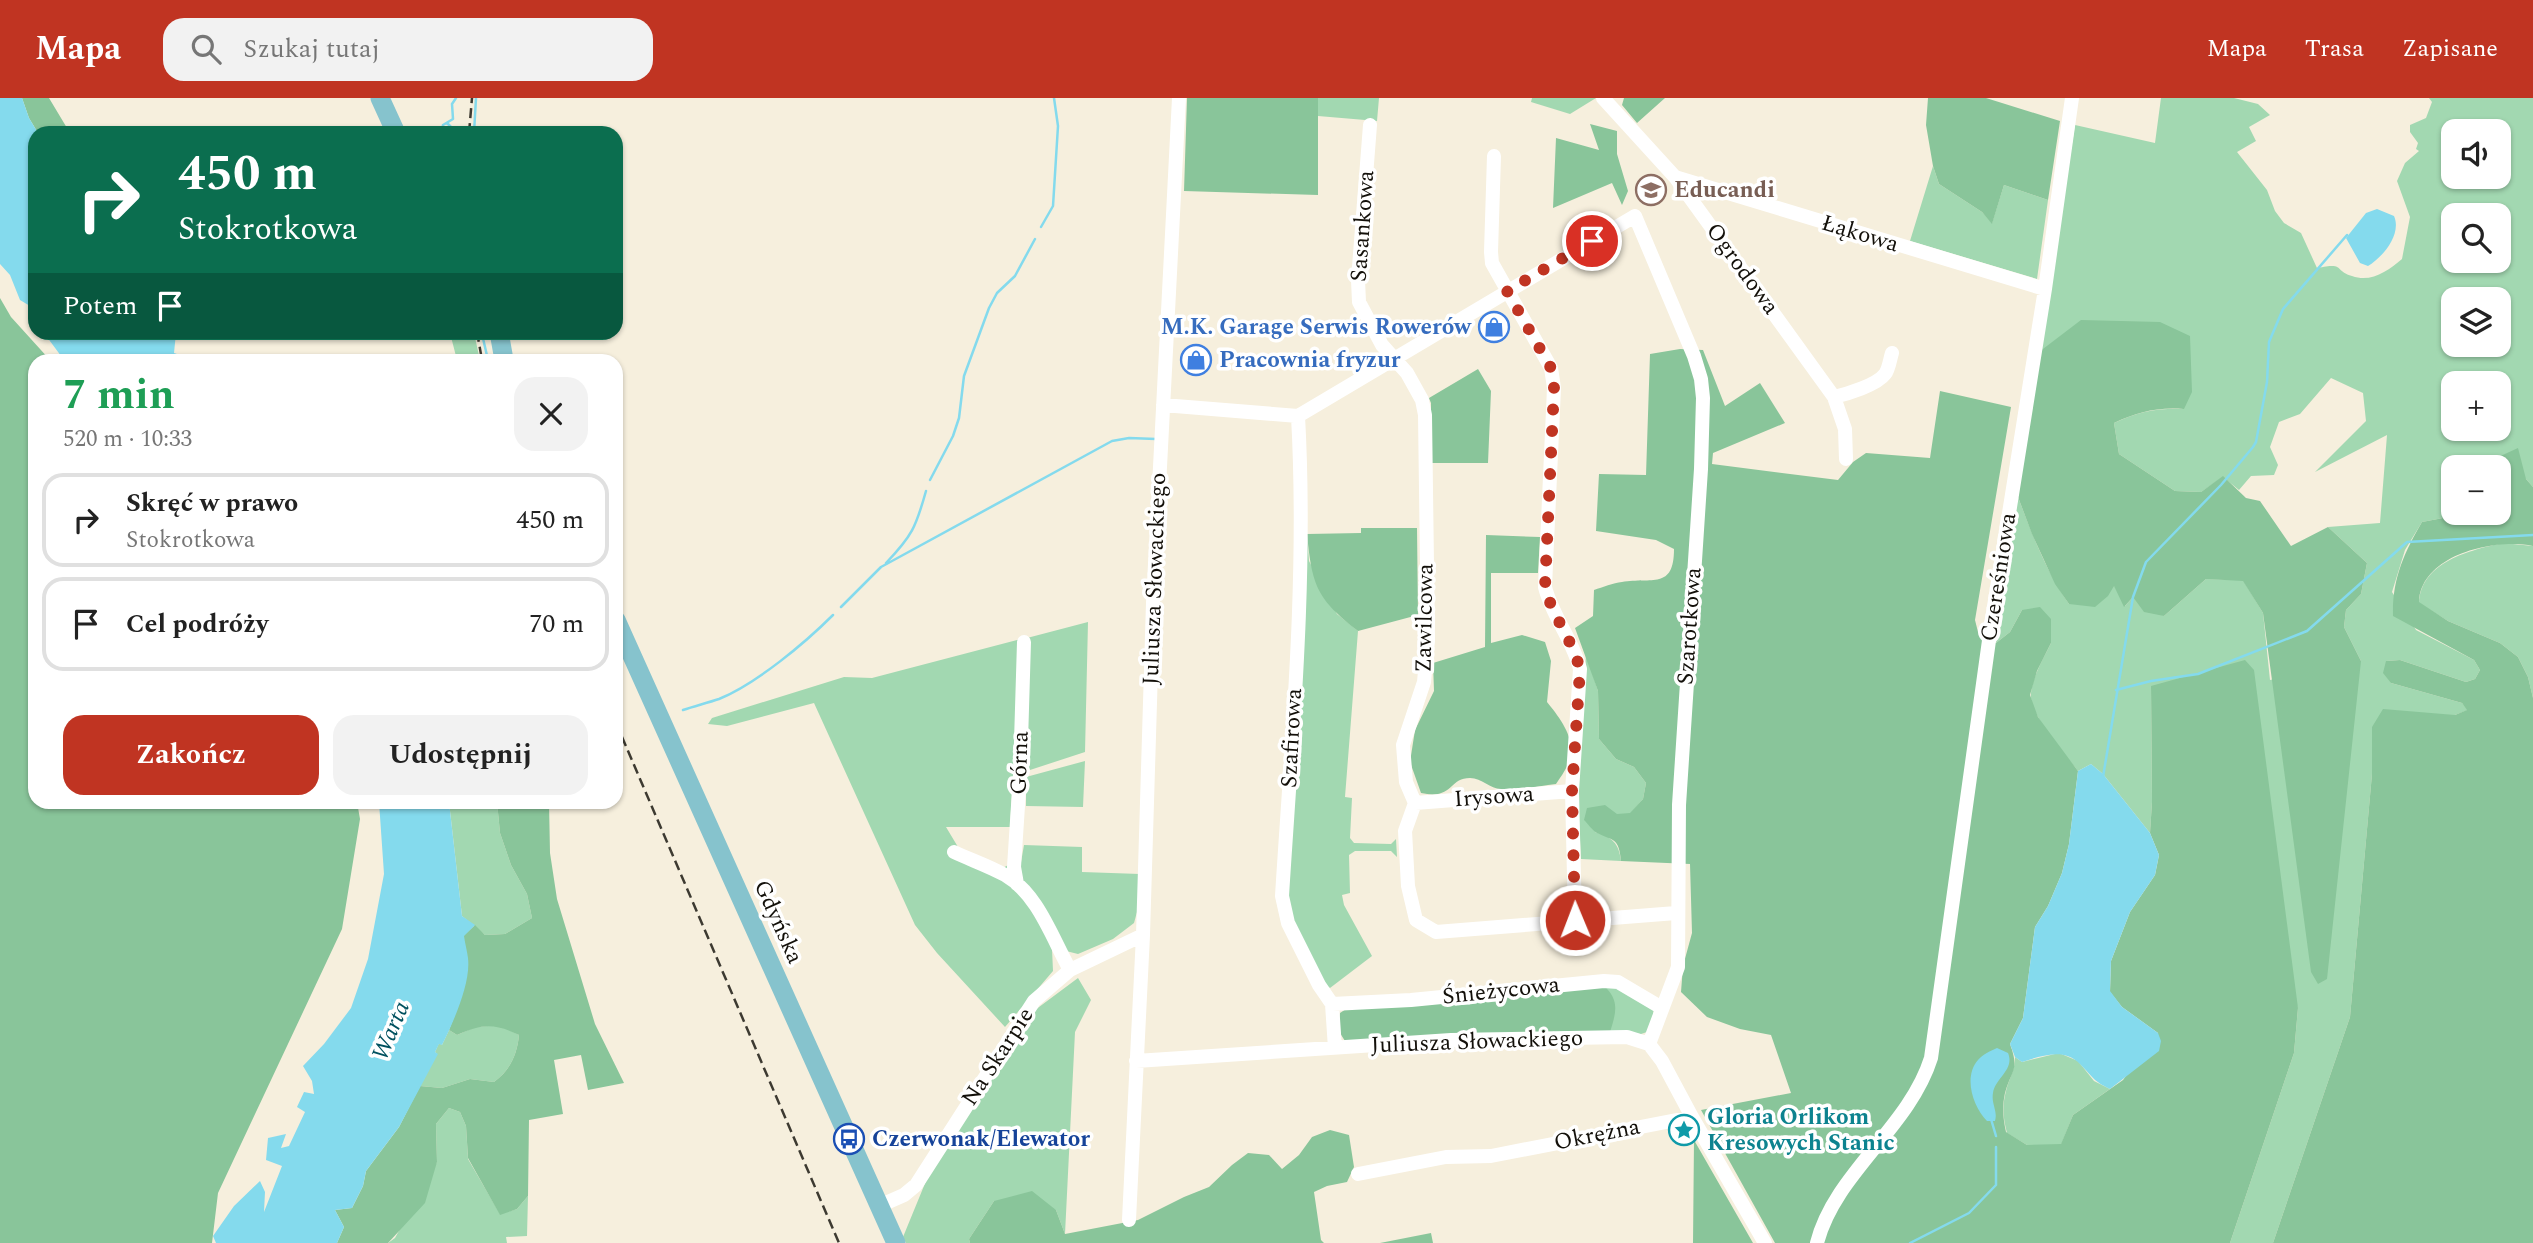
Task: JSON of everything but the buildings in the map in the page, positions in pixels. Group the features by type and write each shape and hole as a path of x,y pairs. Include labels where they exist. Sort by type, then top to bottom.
{"main road":[{"path":"380,98 393,126"},
{"name":"Gdyńska","path":"623,636 896,1243"}],"street":[{"name":"Juliusza Słowackiego","path":"1129,1220 1143,935 1153,615 1179,98"},
{"name":"Ogrodowa","path":"1603,98 1675,177 1834,397 1845,429 1846,459"},
{"name":"Czereśniowa","path":"1817,1243 1821,1227 1833,1205 1912,1101 1924,1080 1931,1058 1992,619 2045,289 2072,98"},
{"name":"Sasankowa","path":"1370,125 1358,280 1359,302 1382,345 1394,359"},
{"path":"1494,156 1490,252 1492,263 1551,368 1553,378 1545,587 1549,603 1577,654 1580,670 1572,791 1575,920"},
{"name":"Łąkowa","path":"1675,177 2045,289"},
{"name":"Szarotkowa","path":"1507,291 1635,216 1694,356 1703,398 1701,469 1679,804 1676,913 1678,967 1649,1044"},
{"path":"1163,405 1298,416 1507,291"},
{"path":"1834,397 1876,381 1885,374 1892,353"},
{"name":"Zawilcowa","path":"1394,359 1422,400 1425,415 1428,639 1424,682 1403,745 1406,782 1415,803"},
{"name":"Szafirowa","path":"1298,416 1302,491 1294,704 1282,896 1288,923 1319,985 1332,1004 1335,1048"},
{"name":"Górna","path":"1017,884 1014,867 1020,787 1024,642"},
{"name":"Irysowa","path":"1415,803 1572,791"},
{"path":"1415,803 1405,831 1408,886 1416,920 1436,932 1676,913"},
{"path":"954,852 1005,875 1017,884 1036,907 1070,970"},
{"name":"Na Skarpie","path":"879,1206 904,1195 916,1185 1025,1013 1044,990 1070,970 1143,935"},
{"name":"Śnieżycowa","path":"1332,1004 1411,1000 1604,981 1618,982 1662,1009"},
{"name":"Juliusza Słowackiego","path":"1136,1061 1519,1038 1627,1037 1649,1044"},
{"path":"1649,1044 1662,1061 1765,1243"},
{"name":"Okrężna","path":"1359,1174 1446,1157 1491,1156 1692,1117"}],"green space":[{"path":"22,98 49,98 66,126 34,126"},
{"path":"1187,98 1318,98 1318,195 1184,191"},
{"path":"1318,98 1379,98 1377,121 1318,116"},
{"path":"1532,98 1596,98 1570,114 1531,102"},
{"path":"1624,98 1665,98 1637,123 1622,105"},
{"path":"1928,98 1986,98 2060,121 2048,200 2004,185 1992,224 1982,212 1939,184 1926,125"},
{"path":"2161,98 2234,98 2258,104 2270,115 2249,127 2256,141 2237,152 2267,190 2275,211 2284,223 2301,233 2317,268 2336,266 2346,274 2366,278 2385,271 2402,259 2410,217 2397,181 2405,163 2419,151 2416,149 2418,143 2410,132 2410,125 2426,118 2432,102 2429,98 2533,98 2533,487 2511,470 2511,455 2441,455 2441,518 2422,522 2405,550 2392,592 2416,630 2474,660 2480,670 2475,679 2466,682 2400,660 2386,661 2391,683 2462,703 2468,710 2455,715 2372,727 2372,774 2350,1017 2273,1243 2230,1243 2294,1053 2298,1008 2151,686 2150,833 2103,774 2091,764 2078,771 2048,734 2035,712 2032,686 2051,643 2022,610 2010,632 1996,643 2018,497 2046,565 2069,604 2114,585 2125,606 2133,597 2164,616 2206,579 2243,580 2263,613 2270,680 2361,661 2344,627 2346,610 2361,594 2367,563 2328,527 2380,523 2387,435 2315,472 2366,421 2363,393 2331,378 2300,414 2279,422 2270,447 2278,465 2274,475 2251,476 2239,490 2223,477 2201,492 2175,491 2119,454 2114,423 2148,412 2184,409 2039,352 2075,125 2155,143"},
{"path":"1590,124 1617,131 1617,154 1628,191 1622,205 1612,183 1553,208 1556,138 1599,150"},
{"path":"1933,166 1939,184 1982,212 1992,223 2004,185 2048,200 2037,279 1910,241"},
{"path":"0,298 11,317 28,336 28,340 32,340 45,354 28,354 28,809 358,809 360,819 342,929 218,1193 212,1243 0,1243"},
{"path":"2081,320 2160,322 2190,336 2192,392 2184,409 2148,411 2114,423 2119,454 2175,491 2201,492 2223,476 2246,498 2260,501 2291,546 2328,527 2367,563 2361,594 2346,610 2344,627 2361,661 2327,979 2318,984 2311,972 2263,613 2243,581 2206,579 2164,616 2144,612 2133,597 2124,607 2114,586 2108,596 2095,607 2069,604 2055,584 2018,497 2039,352"},
{"path":"452,340 476,340 479,354 455,354"},
{"path":"1680,349 1703,350 1725,406 1760,383 1785,423 1713,453 1712,464 1838,480 1853,462 1866,453 1930,458 1940,391 2011,407 1975,620 1978,632 1996,643 2010,632 2022,610 2040,607 2051,619 2051,643 2037,671 2030,695 2038,717 2078,771 2069,844 2062,873 2048,906 2035,927 2023,1018 2010,1044 2014,1070 2004,1098 2005,1127 2006,1132 2027,1145 2061,1144 2073,1115 2123,1080 2158,1033 2122,1007 2110,992 2111,961 2130,912 2155,875 2159,855 2150,833 2151,686 2245,660 2254,670 2298,1008 2294,1053 2230,1243 1775,1243 1701,1110 1791,1093 1771,1035 1740,1029 1707,1017 1681,992 1683,966 1692,933 1690,864 1621,861 1617,844 1595,832 1584,820 1587,808 1605,805 1617,814 1630,813 1643,799 1646,783 1634,767 1616,759 1599,739 1598,691 1575,628 1593,616 1594,590 1665,576 1673,562 1674,549 1656,540 1596,531 1599,474 1646,475 1650,354"},
{"path":"1478,369 1491,391 1488,463 1431,463 1429,398"},
{"path":"2518,448 2526,479 2533,487 2533,546 2499,545 2462,553 2432,572 2423,586 2419,602 2448,621 2500,643 2518,657 2528,677 2533,698 2533,1243 2273,1243 2350,1017 2372,774 2372,727 2383,709 2455,715 2467,710 2462,703 2391,683 2383,673 2386,661 2400,660 2466,682 2475,679 2480,670 2474,660 2393,616 2400,567 2422,522 2441,518 2441,525 2511,525 2511,455 2503,455"},
{"path":"1361,528 1417,528 1418,615 1358,631 1325,600 1311,567 1307,534 1361,533"},
{"path":"1307,534 1309,561 1337,614 1358,631 1345,797 1352,798 1350,838 1354,843 1391,844 1396,839 1397,857 1391,851 1355,851 1349,855 1350,893 1342,895 1344,905 1372,956 1330,988 1324,984 1300,940 1286,897"},
{"path":"1486,535 1540,537 1538,573 1491,573 1491,643 1522,635 1545,642 1551,661 1547,702 1570,739 1571,756 1556,784 1501,789 1470,778 1458,781 1439,794 1421,793 1410,762 1415,730 1434,691 1433,663 1485,647"},
{"path":"2503,543 2533,546 2533,698 2528,677 2518,657 2500,643 2448,621 2419,603 2428,577 2449,560"},
{"path":"1088,622 1085,752 1030,770 1024,765 1027,638"},
{"path":"1021,639 1010,827 946,827 961,852 1001,869 1010,864 1052,949 1053,971 1005,1027 915,925 814,703 727,726 708,724 712,718 844,677 872,678"},
{"path":"1586,654 1598,691 1599,739 1616,759 1634,767 1646,783 1643,799 1630,814 1617,814 1595,832 1614,842 1621,861 1581,859 1578,801"},
{"path":"1085,761 1083,807 1026,806 1026,777"},
{"path":"450,809 498,809 500,833 511,865 527,894 532,918 505,934 485,935 462,916"},
{"path":"498,809 549,809 550,853 557,899 595,1024 624,1083 588,1090 581,1055 554,1060 563,1114 529,1120 528,1196 517,1209 500,1215 468,1158 466,1126 460,1112 449,1108 436,1124 437,1162 425,1203 388,1243 337,1243 344,1227 335,1210 352,1208 363,1186 366,1171 399,1127 420,1086 442,1088 470,1079 494,1082 508,1067 514,1055 519,1035 510,1031 488,1026 457,1035 449,1030 465,984 467,962 463,936 475,925 485,935 505,934 532,918 527,894 511,865 500,833"},
{"path":"1024,845 1082,847 1082,872 1140,874 1140,901 1134,923 1113,939 1078,954 1066,951 1025,888 1020,868"},
{"path":"1078,978 1091,1000 1075,1032 1065,1234 1056,1210 994,1201 969,1239 970,1243 906,1243 903,1237 926,1181 1031,1013"},
{"path":"1613,985 1654,1009 1650,1031 1641,1034 1610,1032 1604,986"},
{"path":"1604,986 1615,1002 1610,1032 1345,1041 1338,1030 1340,1013 1349,1007"},
{"path":"500,1025 519,1035 512,1062 494,1082 470,1079 442,1088 420,1086 437,1054 435,1052 439,1043 442,1045 449,1030 457,1035 475,1027"},
{"path":"2059,1053 2078,1061 2094,1081 2110,1089 2073,1115 2061,1145 2027,1145 2007,1133 2004,1117 2005,1096 2015,1057 2022,1062"},
{"path":"449,1108 460,1112 466,1126 468,1159 500,1214 517,1209 528,1196 527,1236 506,1237 507,1243 388,1243 395,1238 437,1162 436,1124"},
{"path":"1330,1130 1349,1135 1354,1167 1347,1182 1314,1192 1321,1240 1324,1243 970,1243 969,1239 994,1201 1032,1191 1056,1210 1065,1234 1138,1220 1209,1187 1248,1153 1269,1155 1282,1169 1299,1155 1312,1137"},
{"path":"1694,1140 1753,1243 1693,1243"},
{"path":"1431,1233 1433,1243 1380,1243"}],"water":[{"path":"0,98 22,98 34,126 28,126 28,305 20,300 10,275 0,264"},
{"path":"2377,209 2394,216 2395,230 2385,251 2368,266 2360,263 2346,238 2366,213"},
{"path":"49,340 175,340 174,353 177,354 60,354"},
{"path":"2091,764 2103,774 2150,833 2159,855 2155,875 2130,912 2111,961 2110,991 2122,1007 2158,1033 2161,1041 2159,1051 2110,1089 2096,1081 2074,1059 2052,1054 2022,1062 2015,1057 2010,1044 2023,1018 2035,927 2048,906 2062,873 2069,844 2078,771"},
{"name":"Warta","path":"379,809 450,809 462,916 475,925 464,936 468,958 467,979 451,1026 442,1045 439,1044 435,1052 438,1054 399,1127 366,1171 363,1186 352,1208 335,1210 344,1227 337,1243 216,1243 213,1236 234,1206 260,1181 265,1192 264,1212 282,1166 266,1160 268,1138 286,1134 281,1148 289,1146 305,1112 297,1107 304,1092 314,1094 312,1081 303,1066 324,1044 351,1008 368,959 384,874"},
{"path":"1997,1048 2008,1053 2009,1064 1993,1093 1995,1121 1987,1121 1974,1100 1971,1075 1980,1058"}],"waterway":[{"path":"443,126 453,119 452,104 456,98"},
{"path":"474,126 476,98"},
{"path":"1041,227 1053,206 1058,126 1054,98"},
{"path":"447,123 450,126"},
{"path":"2103,777 2133,597 2146,562 2221,485 2253,447 2267,382 2269,342 2283,309 2347,235"},
{"path":"930,480 953,436 959,418 964,376 989,308 997,293 1015,276 1035,239"},
{"path":"483,340 487,354"},
{"path":"881,567 1112,441 1129,438 1156,439"},
{"path":"886,563 912,530 926,491"},
{"path":"2116,690 2151,681 2198,674 2307,631 2407,542 2533,535"},
{"path":"841,607 881,567"},
{"path":"683,710 719,699 764,673 809,638 833,615"},
{"path":"1991,1119 1996,1136"},
{"path":"1910,1243 1969,1213 1996,1185 1996,1147"}],"railway":[{"path":"470,126 472,98"},
{"path":"478,340 481,354"},
{"path":"623,739 839,1243"}],"place":[{"name":"Educandi","path":"1651,190"},
{"name":"M.K. Garage Serwis Rowerów","path":"1494,327"},
{"name":"Pracownia fryzur","path":"1196,360"},
{"name":"Gloria Orlikom Kresowych Stanic","path":"1684,1130"},
{"name":"Czerwonak/Elewator","path":"849,1139"}],"route":[{"path":"1575,920 1572,791 1580,670 1577,654 1549,603 1545,587 1554,388 1551,368 1507,291 1592,241"}]}
